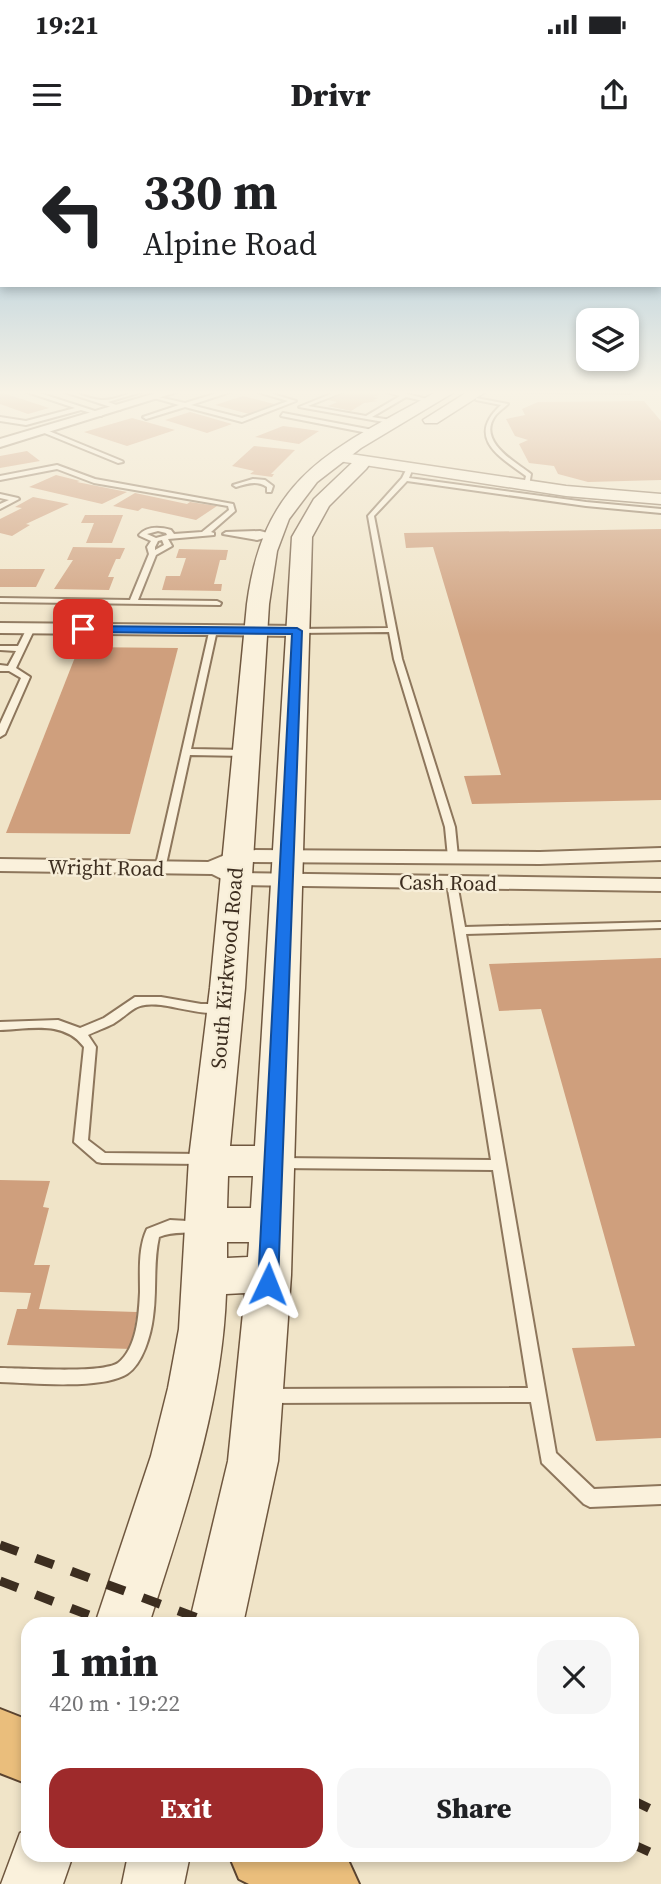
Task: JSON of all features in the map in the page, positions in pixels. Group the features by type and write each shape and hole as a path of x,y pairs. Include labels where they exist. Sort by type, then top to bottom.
{"highway":[{"path":"0,1741 21,1749"},
{"path":"277,1862 324,1884"}],"main road":[{"name":"South Kirkwood Road","path":"124,1617 182,1436 198,1351 206,1276 209,1160 226,1007 228,868 246,753 266,557 272,535 295,494 320,472"},
{"path":"218,1617 253,1461 269,1275 302,537 321,503 353,472"},
{"path":"272,535 302,537"},
{"path":"209,1160 275,1163"},
{"path":"208,1225 270,1225"},
{"path":"206,1276 269,1275"},
{"path":"32,1884 40,1862"},
{"path":"153,1884 158,1862"}],"street":[{"path":"407,473 661,499"},
{"path":"0,628 297,631"},
{"name":"Cash Road","path":"228,868 453,857 661,854"},
{"name":"Wright Road","path":"0,866 228,868"},
{"name":"Cash Road","path":"286,867 452,883 661,885"}],"lane":[{"path":"0,478 29,472"},
{"path":"71,472 94,481 230,505 232,511 204,534"},
{"path":"525,472 529,475 527,485"},
{"path":"453,857 450,827 398,659 371,516 407,473 586,504 661,512"},
{"path":"236,485 258,481 269,483 269,491"},
{"path":"0,496 16,499 0,508"},
{"path":"153,554 168,546 168,537 171,532 162,529 143,533 144,537 155,540 168,537 204,534 272,535"},
{"path":"133,602 153,554 151,547 155,540"},
{"path":"0,600 217,603"},
{"path":"11,668 32,628"},
{"path":"160,869 213,630"},
{"path":"297,631 393,630"},
{"path":"0,648 21,649"},
{"path":"0,668 11,668 26,677 0,734"},
{"path":"186,752 246,753"},
{"path":"452,883 548,1457 590,1498 661,1494"},
{"path":"460,930 661,925"},
{"path":"80,1033 108,1021 135,1001 161,1001 201,1008 226,1007"},
{"path":"0,1026 58,1024 80,1033 90,1047 81,1142 102,1158 209,1160"},
{"path":"275,1163 499,1165"},
{"path":"0,1375 91,1376 114,1372 123,1367 135,1348 146,1318 152,1233 170,1226 208,1225"},
{"path":"258,1396 538,1395"}],"building":[{"path":"273,472 271,474 274,474 272,477 250,474"},
{"path":"661,472 661,480 588,482 558,474"},
{"path":"56,475 127,492 102,504 29,487"},
{"path":"135,493 187,504 190,502 217,506 196,520 142,508 138,511 113,506"},
{"path":"33,497 69,504 26,524 30,525 12,536 0,533 0,519 22,508 15,507"},
{"path":"85,515 123,515 112,543 86,543 94,523 81,523"},
{"path":"661,529 661,800 472,804 464,776 501,775 433,547 406,548 404,533"},
{"path":"73,547 125,548 120,559 116,559 108,577 114,577 109,590 54,589 73,560 67,560"},
{"path":"179,549 228,550 226,560 220,560 214,584 222,584 221,591 162,590 166,576 180,576 186,558 176,558"},
{"path":"0,569 45,569 36,587 0,587"},
{"path":"79,647 178,648 130,834 6,833"},
{"path":"661,958 661,1438 596,1441 572,1348 635,1346 541,1009 499,1011 489,964"},
{"path":"0,1180 50,1181 43,1207 49,1208 34,1265 50,1265 39,1309 137,1312 131,1349 7,1345 17,1309 27,1309 31,1293 0,1292"}],"railway":[{"path":"0,1545 195,1617"},
{"path":"0,1581 94,1617"},
{"path":"639,1803 661,1814"},
{"path":"639,1847 661,1857"}],"route":[{"path":"83,629 297,631 268,1284"}]}
